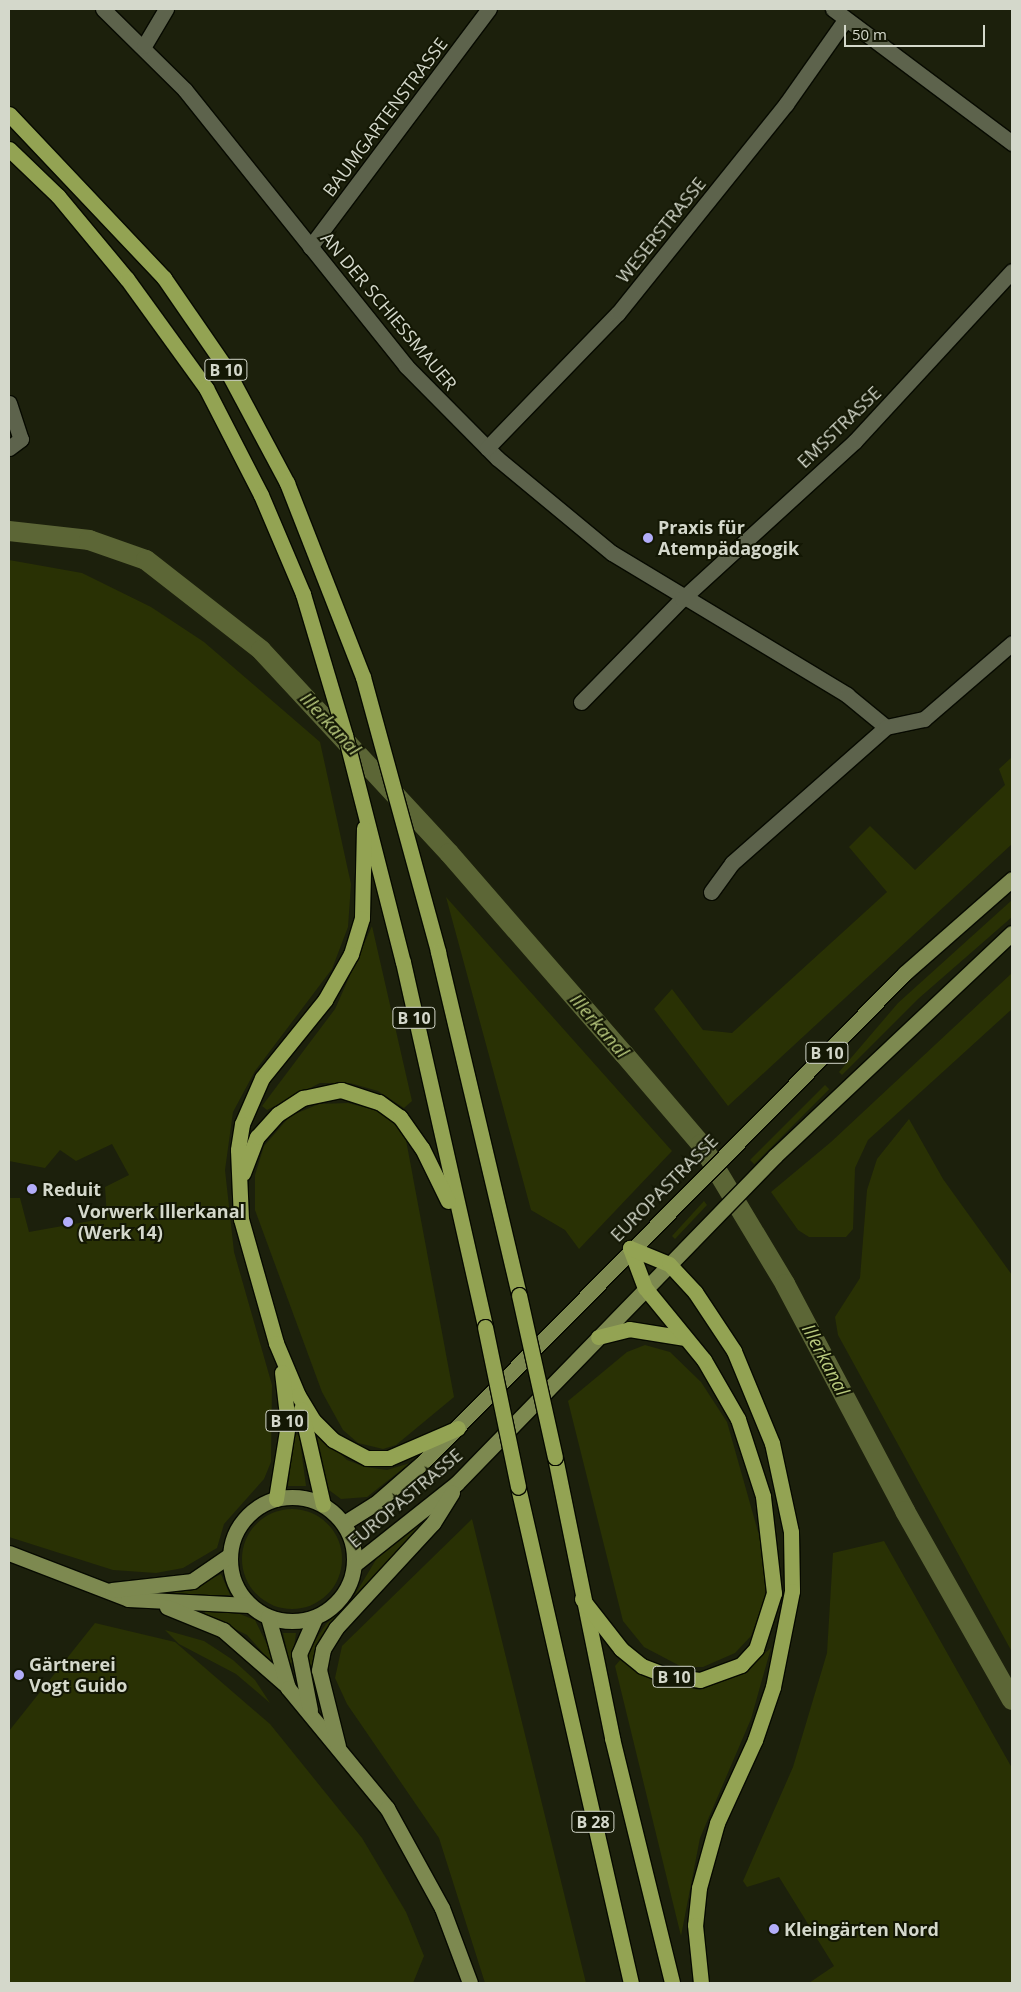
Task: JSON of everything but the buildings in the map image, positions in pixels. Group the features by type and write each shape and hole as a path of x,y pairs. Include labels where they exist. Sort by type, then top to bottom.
{"highway":[{"name":"B 10","path":"9,114 164,278 224,365 287,483 363,677 418,878 519,1295 555,1456 582,1599 621,1649 642,1666 668,1676 708,1679 728,1672 748,1658 764,1635 774,1593 774,1565 763,1496 738,1419 704,1360 646,1288 630,1248"},
{"name":"B 10","path":"9,148 58,196 128,279 206,388 261,495 312,622 364,809 460,1227 486,1327 518,1487 546,1605"},
{"name":"B 10","path":"276,1499 288,1424 276,1343 243,1227 238,1150 250,1100 282,1049 325,1000 357,938 362,918 364,809"},
{"path":"240,1181 257,1137 284,1109 317,1092 354,1092 379,1102 411,1129 460,1227"},
{"path":"630,1248 669,1264 695,1292 734,1351 772,1443 791,1532 792,1591 773,1687 756,1740 718,1823 699,1888 695,1925 701,1983"},
{"name":"B 10","path":"598,1338 629,1329 685,1338"},
{"path":"276,1343 298,1395 313,1420 333,1440 367,1458 411,1451 458,1428"},
{"path":"298,1395 323,1505"},
{"name":"B 28","path":"582,1599 672,1983"},
{"name":"B 28","path":"546,1605 631,1983"}],"main road":[{"name":"EUROPASTRASSE","path":"344,1523 393,1488 458,1428 630,1248 905,973 1012,879"},
{"name":"EUROPASTRASSE","path":"355,1564 456,1484 775,1156 1012,933"},
{"path":"339,1750 319,1670 323,1649 336,1628 433,1523 456,1484"},
{"path":"103,1590 173,1586 208,1574 230,1554 240,1526 249,1514 276,1499 292,1497 323,1505 344,1523 355,1564 343,1597 315,1618 299,1654 313,1719"},
{"path":"9,1553 103,1590 152,1602 223,1630 288,1688 387,1808 412,1849 442,1908 470,1983"},
{"path":"230,1554 238,1590 250,1605 268,1617 284,1621 315,1618"},
{"path":"152,1602 250,1605"},
{"path":"268,1617 288,1688"}],"street":[{"name":"AN DER SCHIESSMAUER","path":"103,9 144,46 404,363 487,448 612,553 682,599 847,695 886,727"},
{"path":"144,46 166,9"},
{"name":"BAUMGARTENSTRASSE","path":"310,247 489,9"},
{"path":"833,9 845,20 1012,143"},
{"name":"WESERSTRASSE","path":"487,448 618,313 786,104 845,20"},
{"name":"EMSSTRASSE","path":"682,599 855,441 1012,271"},
{"path":"9,403 21,440 9,448"},
{"path":"580,702 682,599"},
{"path":"711,892 732,862 886,727 924,719 1012,643"}],"green space":[{"path":"9,560 82,573 151,607 204,642 320,742 351,884 348,927 332,969 255,1071 233,1112 225,1170 234,1252 272,1385 271,1462 264,1479 224,1524 217,1548 183,1568 156,1573 113,1570 9,1537 9,1198 20,1198 29,1232 107,1218 105,1187 129,1175 112,1144 76,1161 60,1150 45,1168 9,1161"},
{"path":"1012,757 1012,844 728,1106 654,1009 672,989 703,1030 732,1033 887,892 849,847 870,826 915,870 1005,785 999,769"},
{"path":"446,897 672,1151 579,1249 565,1230 531,1210"},
{"path":"1012,900 1012,917 918,999 842,1075 839,1072 898,1003"},
{"path":"372,926 412,1101 404,1108 378,1091 350,1083 320,1083 267,1110 262,1106 335,1009"},
{"path":"1012,973 1012,1009 868,1140 855,1168 853,1229 846,1237 809,1237 798,1230 771,1192 831,1142"},
{"path":"825,1085 829,1089 754,1164 750,1160"},
{"path":"348,1103 375,1110 397,1125 406,1140 454,1397 396,1445 383,1449 358,1443 343,1430 322,1392 255,1210 255,1175 264,1146 290,1116 319,1104"},
{"path":"909,1119 943,1179 1012,1275 1012,1652 838,1335 835,1317 860,1278 867,1190 877,1159"},
{"path":"704,1201 707,1205 675,1239 672,1236"},
{"path":"645,1345 670,1352 701,1382 727,1422 766,1560 767,1592 751,1636 735,1653 703,1667 682,1667 644,1647 623,1621 568,1401 627,1352"},
{"path":"316,1431 347,1460 365,1467 387,1470 410,1463 367,1497 341,1499 329,1490"},
{"path":"299,1434 306,1486 288,1486 295,1435"},
{"path":"292,1509 311,1513 327,1524 338,1540 342,1559 338,1578 327,1594 311,1605 292,1609 273,1605 257,1594 246,1578 242,1559 246,1540 257,1524 273,1513"},
{"path":"434,1510 320,1641 313,1657 313,1672 322,1708 307,1668 310,1648 326,1624 348,1606 377,1558"},
{"path":"472,1519 586,1983 485,1983 439,1838 347,1704 335,1678 342,1646"},
{"path":"884,1541 1012,1768 1012,1983 809,1983 834,1966 779,1877 747,1887 743,1881 793,1767 827,1653 833,1553"},
{"path":"221,1574 230,1595 159,1597 159,1593 195,1587"},
{"path":"205,1610 230,1610 255,1620 276,1663 273,1664 247,1635 205,1614"},
{"path":"95,1623 175,1642 270,1724 362,1838 406,1912 424,1956 413,1983 9,1983 9,1731"},
{"path":"165,1630 204,1641 233,1660 255,1680 270,1703 236,1674 179,1644"},
{"path":"283,1633 296,1633 291,1667"},
{"path":"771,1648 751,1719 700,1838 681,1936 615,1666 621,1659 653,1680 700,1690 740,1674"}],"waterway":[{"name":"Illerkanal","path":"9,531 89,540 146,560 261,650 449,853 624,1054 701,1144 785,1284 905,1511 1012,1700"}],"place":[{"name":"Praxis für Atempädagogik","path":"648,538"},
{"name":"Reduit","path":"32,1189"},
{"name":"Vorwerk Illerkanal (Werk 14)","path":"68,1222"},
{"name":"Gärtnerei Vogt Guido","path":"19,1675"},
{"name":"Kleingärten Nord","path":"774,1929"}]}
